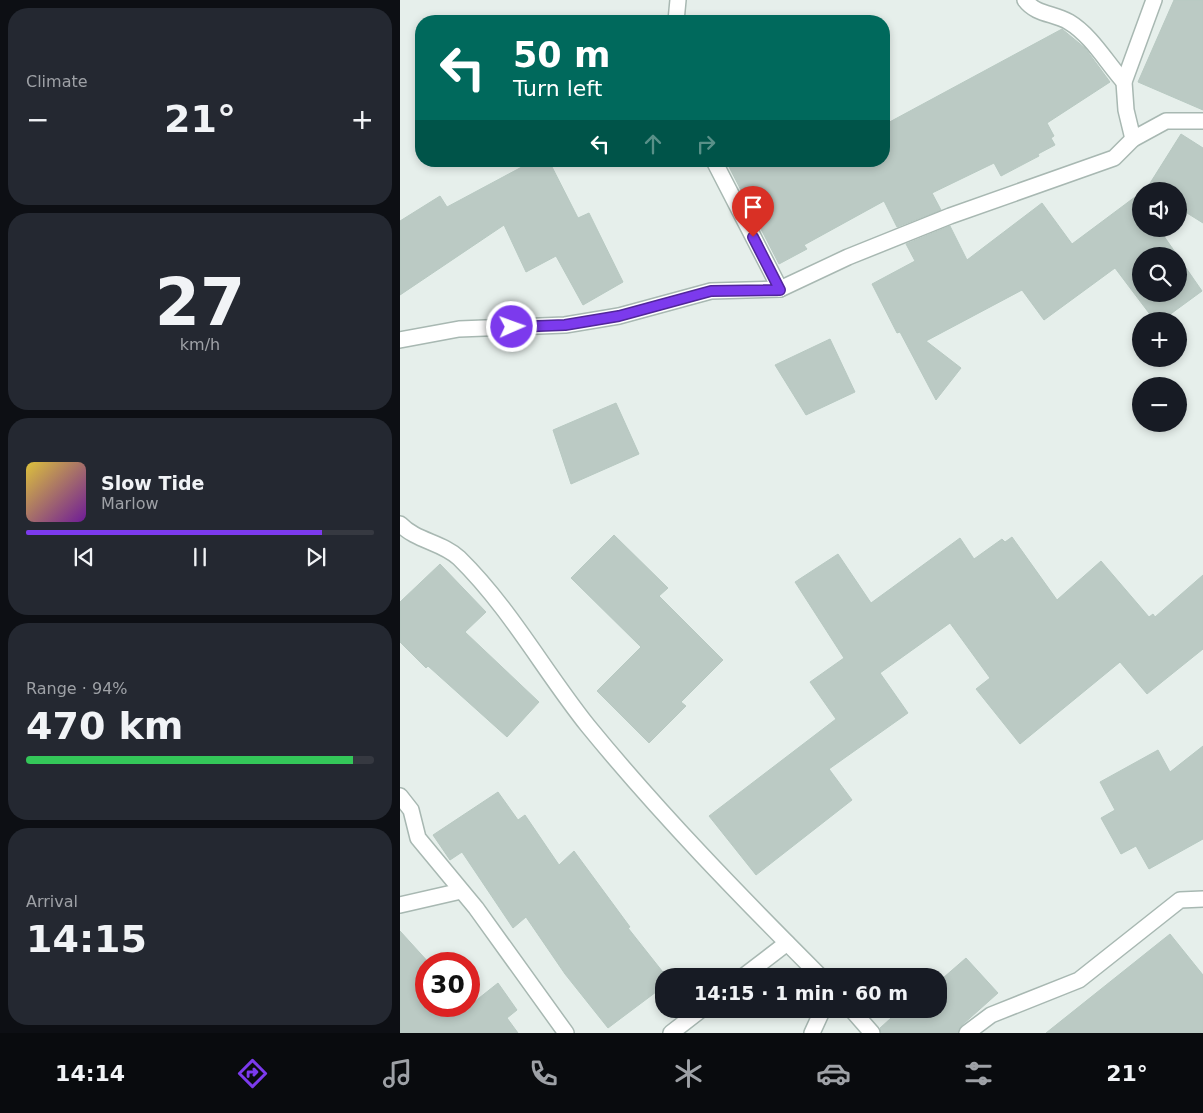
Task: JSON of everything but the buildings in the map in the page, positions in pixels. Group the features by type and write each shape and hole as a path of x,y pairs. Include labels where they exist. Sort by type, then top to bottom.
{"street":[{"path":"677,15 678,0"},
{"path":"1024,0 1041,13 1068,21 1082,31 1124,82"},
{"path":"1134,139 1126,110 1124,82 1154,0"},
{"path":"400,340 459,329 565,325 619,316 711,291 780,290 848,257 950,216 1114,158 1134,139 1166,121 1203,121"},
{"path":"717,167 780,290"},
{"path":"400,524 407,532 442,546 457,557 498,601 588,725 722,879 812,968"},
{"path":"400,796 411,810 418,838 476,908 566,1033"},
{"path":"400,905 461,891"},
{"path":"967,1033 991,1015 1080,980 1180,900 1203,899"},
{"path":"755,968 787,944"},
{"path":"670,1033 690,1018"},
{"path":"812,1033 820,1018"},
{"path":"859,1018 872,1033"}],"route":[{"path":"512,327 565,325 619,316 711,291 780,290 753,237"}]}
